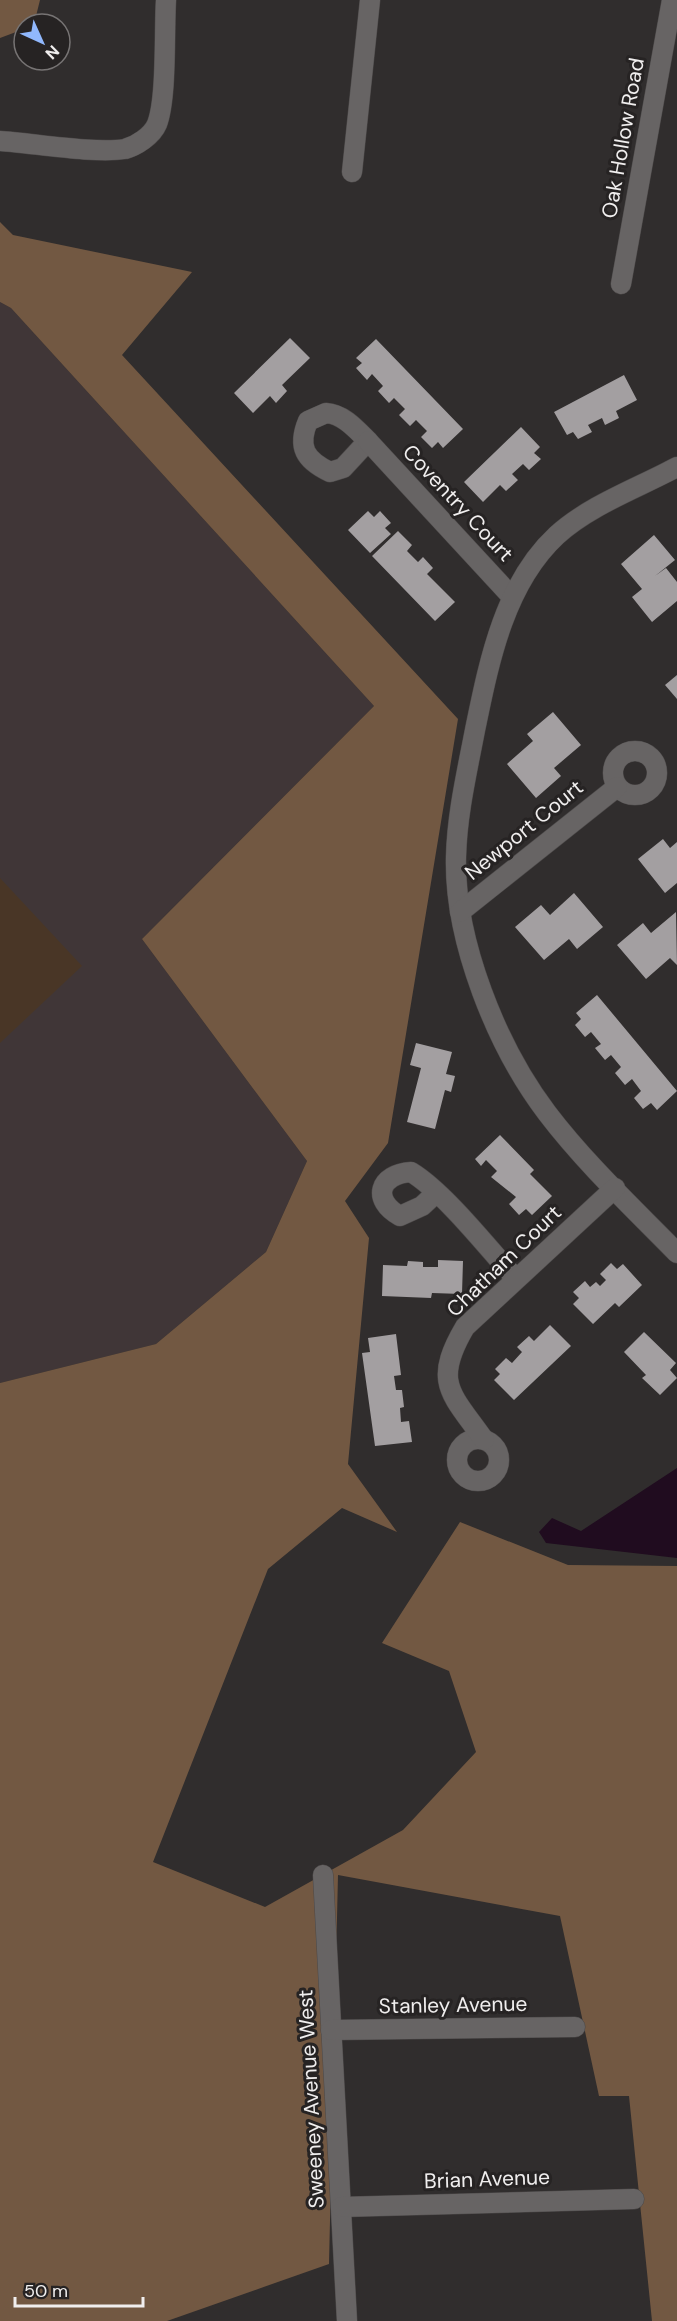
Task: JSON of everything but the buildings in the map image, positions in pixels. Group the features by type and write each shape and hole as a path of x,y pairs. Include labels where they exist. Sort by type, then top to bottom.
{"street":[{"path":"0,141 100,149 125,148 144,140 156,126 161,103 166,0"},
{"path":"352,172 370,0"},
{"name":"Oak Hollow Road","path":"621,284 672,0"},
{"name":"Coventry Court","path":"368,441 512,597"},
{"path":"677,467 586,514 558,534 537,557 512,597 483,693 459,816 456,859 460,912 468,951 485,998 526,1081 548,1113 677,1253"},
{"name":"Newport Court","path":"460,912 617,787"},
{"name":"Chatham Court","path":"484,1440 448,1390 447,1368 453,1348 465,1327 615,1188"},
{"path":"436,1193 516,1279"},
{"name":"Sweeney Avenue West","path":"323,1875 347,2321"},
{"name":"Stanley Avenue","path":"331,2030 575,2027"},
{"name":"Brian Avenue","path":"341,2207 634,2199"}],"shaded area":[{"path":"0,0 40,0 37,12 12,12 12,34 0,38"},
{"path":"0,222 13,235 192,272 122,355 458,719 388,1143 345,1201 369,1238 348,1464 397,1532 342,1508 268,1569 153,1862 265,1907 403,1830 476,1752 449,1671 382,1643 460,1522 568,1565 677,1566 677,2321 652,2321 629,2096 599,2096 560,1916 338,1875 329,2264 167,2321 0,2321 0,1383 156,1344 266,1252 307,1161 142,939 374,706 11,308 0,302"},
{"path":"0,302 11,308 374,706 142,939 307,1161 266,1252 156,1344 0,1383"},
{"path":"0,878 82,966 0,1043"},
{"path":"677,1468 677,1558 546,1543 539,1532 552,1518 581,1531"}]}
